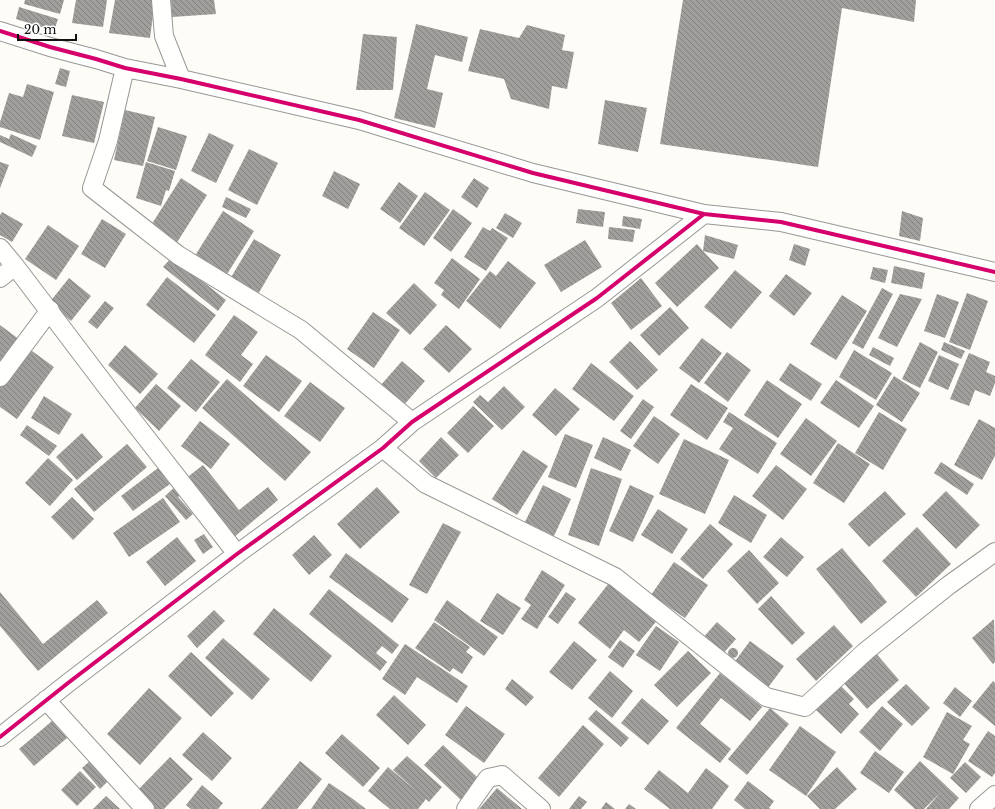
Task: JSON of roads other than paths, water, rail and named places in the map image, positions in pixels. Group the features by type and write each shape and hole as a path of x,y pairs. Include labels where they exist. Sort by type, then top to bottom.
{"street":[{"path":"161,0 164,36 181,79"},
{"path":"2,36 50,47 125,68 181,79 359,120 533,173 704,214 781,222 995,272"},
{"path":"125,68 108,141 92,188 178,255 301,330 412,422"},
{"path":"0,737 237,554 383,448 412,422 597,298 704,214"},
{"path":"0,248 16,266 109,390 237,554"},
{"path":"0,278 16,266"},
{"path":"0,377 50,310"},
{"path":"383,448 426,484 615,577 766,697 805,707 866,651 949,585 995,552"},
{"path":"46,700 145,809"},
{"path":"466,809 488,778 502,775 541,809"},
{"path":"979,809 995,795"}]}
